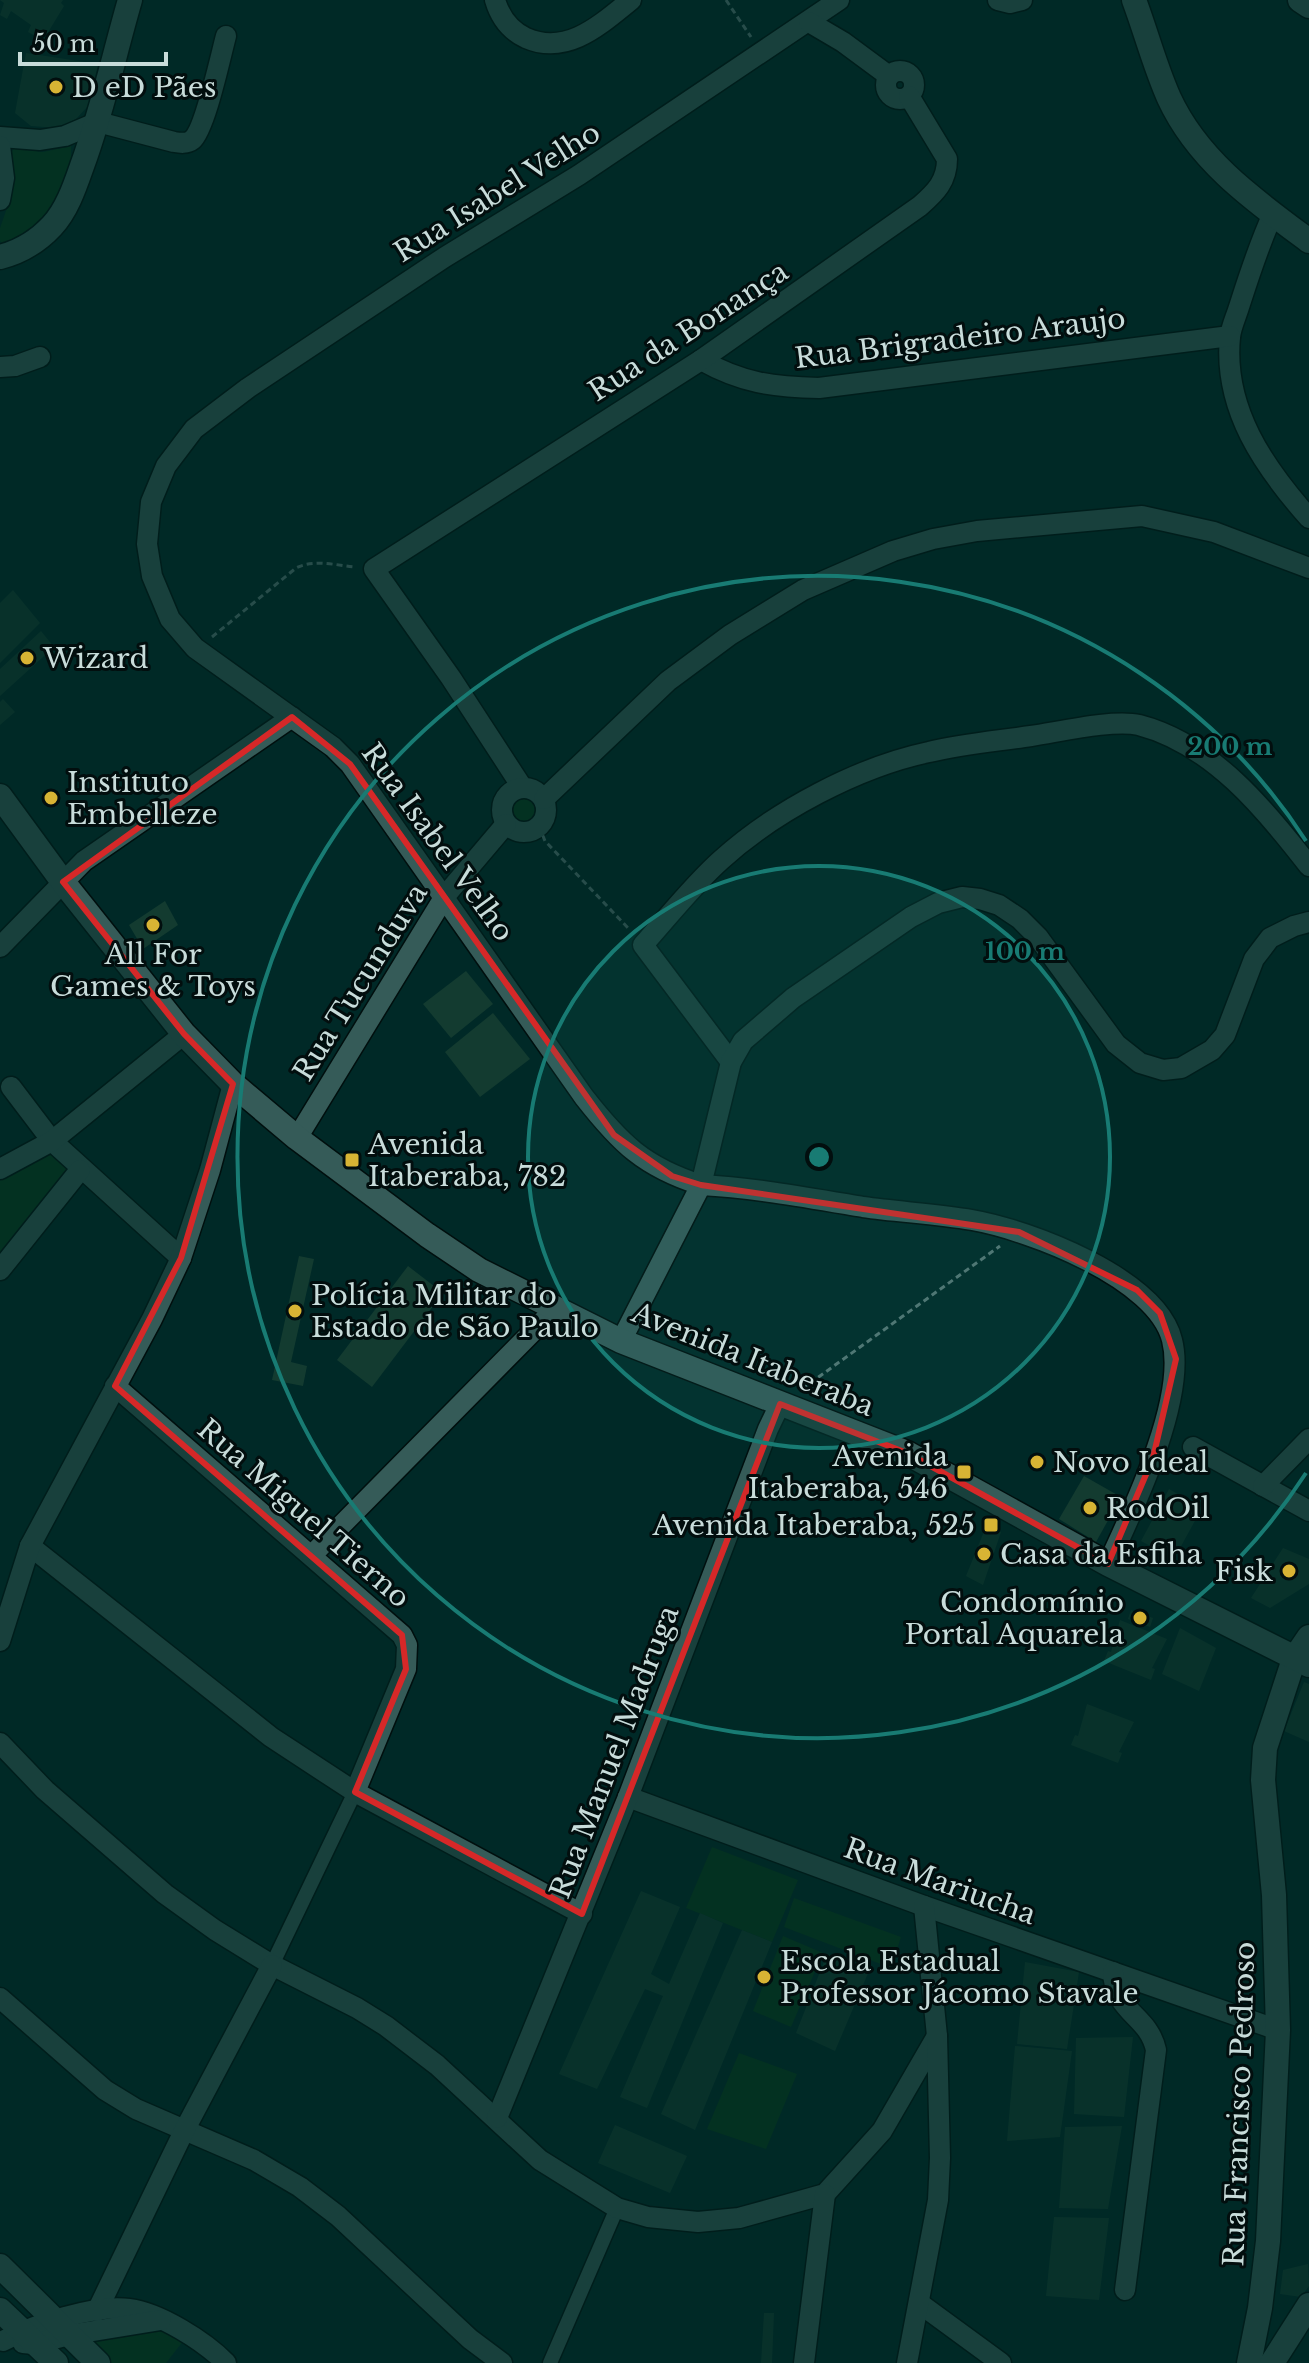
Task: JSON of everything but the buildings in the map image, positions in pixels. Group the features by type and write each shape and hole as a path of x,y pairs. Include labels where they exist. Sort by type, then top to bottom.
{"main road":[{"path":"0,257 16,253 37,240 54,224 72,193 98,122 130,0"},
{"path":"1134,0 1169,97 1190,135 1218,169 1309,241"},
{"path":"1300,0 1309,6"},
{"name":"Avenida Itaberaba","path":"0,796 63,882 184,1034 233,1084 297,1138 479,1270 621,1341 907,1453 1108,1564 1302,1662"},
{"name":"Rua Francisco Pedroso","path":"1249,2363 1260,2308 1268,2241 1278,2030 1274,1895 1263,1780 1265,1748 1302,1662 1309,1637"},
{"path":"0,2266 98,2363"},
{"path":"1272,2363 1309,2305"},
{"path":"1260,2308 1271,2322 1292,2331"},
{"path":"0,2310 15,2340 56,2363"}],"street":[{"path":"495,0 500,14 515,32 551,45 577,39 631,0"},
{"name":"Rua Isabel Velho","path":"839,0 579,175 445,257 248,388 194,429 166,466 151,502 147,544 152,576 170,619 195,648 292,717 350,764 584,1097 614,1135 641,1158 672,1176 701,1185 974,1220 1019,1232 1104,1268 1137,1290 1160,1313 1172,1337 1176,1359 1164,1424 1135,1505 1108,1564"},
{"path":"998,0 1010,3 1022,0"},
{"name":"Rua da Bonança","path":"374,569 701,360 884,232 935,192 947,171 947,159 909,96 896,99 889,96 886,82 889,76 843,42 809,22"},
{"path":"0,137 52,138 98,122 174,142 192,140 201,126 226,36"},
{"path":"0,146 4,178 0,200"},
{"path":"1273,214 1230,336 1232,379 1240,415 1258,454 1309,518"},
{"name":"Rua Brigradeiro Araujo","path":"701,360 742,380 776,387 819,388 1230,336"},
{"path":"0,367 15,366 40,357"},
{"path":"544,799 668,681 730,635 803,590 906,547 977,531 1142,516 1214,532 1309,568"},
{"path":"374,569 451,678 522,787"},
{"path":"0,947 84,861 292,717"},
{"path":"731,1062 643,945 723,857 786,812 830,786 873,768 929,752 1102,725 1136,724 1197,752 1237,783 1309,866"},
{"path":"522,787 533,789 544,799 546,813 533,830 519,832 506,824 502,817 503,802 512,791 522,787"},
{"name":"Rua Tucunduva","path":"297,1138 445,896 506,824"},
{"path":"621,1341 701,1185 731,1062 743,1041 793,998 911,917 938,903 962,897 999,905 1020,919 1059,963 1116,1044 1140,1063 1163,1070 1181,1068 1212,1050 1225,1035 1249,969 1270,938 1309,922"},
{"path":"0,1169 52,1141 184,1034"},
{"path":"0,1641 30,1546 152,1319 181,1258 210,1170 233,1084"},
{"path":"11,1087 52,1141 80,1170 181,1258"},
{"path":"0,1270 80,1170"},
{"path":"312,1555 555,1309"},
{"name":"Rua Miguel Tierno","path":"115,1386 402,1635 407,1645 406,1669 355,1792"},
{"name":"Rua Manuel Madruga","path":"497,2118 582,1914 780,1404"},
{"path":"1263,1486 1309,1439"},
{"path":"1193,1447 1309,1511"},
{"path":"30,1546 271,1737 355,1792 582,1914"},
{"path":"0,1743 45,1790 154,1885 215,1930 272,1965 386,2026 437,2065 540,2160 617,2208 648,2217 698,2222 739,2218 825,2194 882,2131 937,2036"},
{"path":"97,2311 184,2131 272,1965 355,1792"},
{"name":"Rua Mariucha","path":"628,1797 924,1906 1278,2030"},
{"path":"907,2363 938,2200 940,2121 937,2036 924,1906"},
{"path":"1113,1972 1114,1989 1120,2003 1153,2036 1156,2050 1125,2290"},
{"path":"0,1998 105,2090 136,2109 254,2160 300,2187 338,2216 470,2339 502,2363"},
{"path":"804,2363 825,2194"},
{"path":"550,2363 617,2208"},
{"path":"919,2303 1001,2363"},
{"path":"61,2328 97,2311 129,2309 188,2334 226,2363"},
{"path":"15,2340 61,2328 161,2320"}],"path":[{"path":"726,0 763,53"},
{"path":"195,648 278,581 304,564 324,563 374,569"},
{"path":"539,826 545,841 643,945"},
{"path":"780,1404 1019,1232"}],"highlighted area":[{"path":"292,717 350,764 614,1135 672,1176 701,1185 1019,1232 1137,1290 1160,1313 1176,1359 1153,1458 1108,1564 907,1453 780,1404 582,1914 355,1792 406,1669 402,1635 115,1386 181,1258 233,1084 184,1034 63,882"}],"green space":[{"path":"71,146 71,165 55,205 23,240 4,245 0,241 0,228 8,205 10,155 14,148 43,152"},
{"path":"520,794 526,795 534,803 534,815 526,823 520,824 514,823 506,815 505,809 506,803 514,795"},
{"path":"52,1141 80,1170 0,1269 0,1169"},
{"path":"712,1847 798,1880 772,1942 686,1908"},
{"path":"794,1898 901,1937 891,1968 784,1927"},
{"path":"783,1936 823,1953 791,2027 753,2011"},
{"path":"739,2053 797,2074 766,2149 707,2129"},
{"path":"135,2323 188,2335 166,2363 98,2363 69,2335"}],"place":[{"name":"D eD Pães","path":"56,87"},
{"name":"Wizard","path":"27,658"},
{"name":"Instituto Embelleze","path":"51,798"},
{"name":"All For Games & Toys","path":"153,925"},
{"name":"Avenida Itaberaba, 782","path":"352,1160"},
{"name":"Polícia Militar do Estado de São Paulo","path":"295,1311"},
{"name":"Novo Ideal","path":"1037,1462"},
{"name":"Avenida Itaberaba, 546","path":"964,1472"},
{"name":"RodOil","path":"1090,1508"},
{"name":"Avenida Itaberaba, 525","path":"991,1525"},
{"name":"Casa da Esfiha","path":"984,1554"},
{"name":"Fisk","path":"1289,1571"},
{"name":"Condomínio Portal Aquarela","path":"1140,1618"},
{"name":"Escola Estadual Professor Jácomo Stavale","path":"764,1977"}]}
